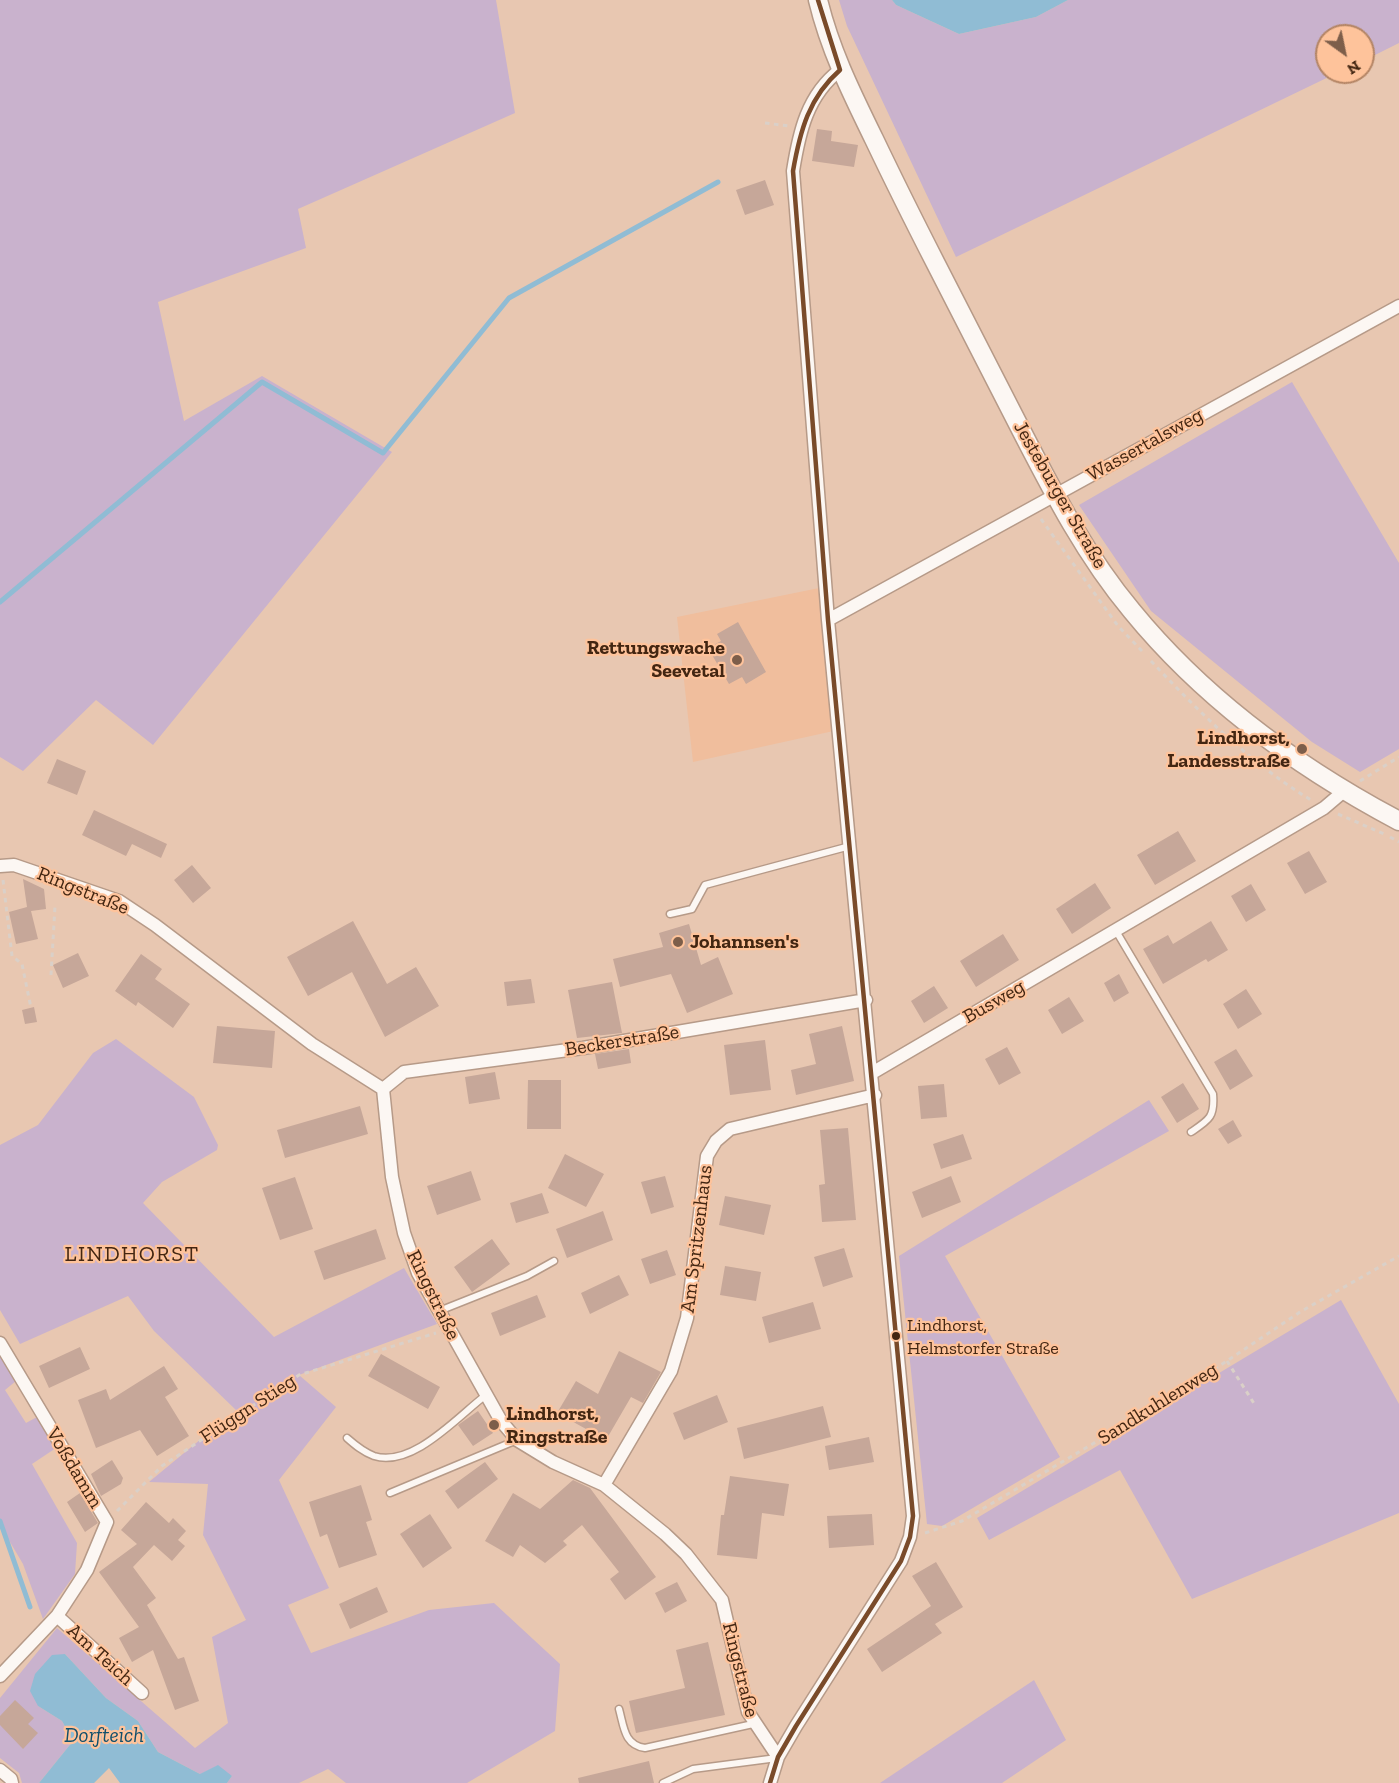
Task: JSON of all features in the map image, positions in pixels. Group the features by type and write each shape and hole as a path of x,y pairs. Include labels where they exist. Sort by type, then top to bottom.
{"main road":[{"name":"Jesteburger Straße","path":"818,0 840,70 1054,495 1091,555 1132,611 1180,663 1228,707 1287,753 1344,791 1399,820"}],"street":[{"path":"770,1783 778,1757 902,1560 910,1537 913,1516 866,1000 828,620 793,171 800,129 814,100 829,79 840,70"},
{"name":"Wassertalsweg","path":"828,620 1399,306"},
{"name":"Busweg","path":"872,1073 1324,808 1344,791"},
{"name":"Ringstraße","path":"0,866 14,864 119,901 155,925 312,1044 383,1089 392,1177 404,1233 418,1273 501,1421 517,1440 553,1462 604,1485 672,1540 722,1600 748,1712 753,1724 778,1757"},
{"name":"Beckerstraße","path":"383,1089 404,1072 583,1048 866,1000"},
{"name":"Am Spritzenhaus","path":"604,1485 671,1371 687,1317 707,1156 716,1142 730,1129 874,1095"},
{"name":"Voßdamm","path":"0,1343 107,1522 87,1570 57,1616 0,1676"},
{"name":"Am Teich","path":"57,1616 142,1693"},
{"path":"0,1770 12,1783"}],"lane":[{"path":"670,914 692,909 705,885 851,846"},
{"path":"1116,931 1213,1094 1214,1110 1207,1121 1191,1132"},
{"path":"439,1311 527,1276 554,1261"},
{"path":"347,1438 362,1450 376,1456 396,1457 413,1451 435,1436 486,1395"},
{"path":"390,1493 517,1440"},
{"path":"619,1709 627,1740 641,1747 753,1724"},
{"path":"663,1783 693,1769 778,1757"}],"path":[{"path":"765,123 800,129"},
{"path":"1344,791 1399,757"},
{"path":"0,866 8,908 6,919 12,956 22,964 31,1008"},
{"path":"51,975 55,906"},
{"name":"Sandkuhlenweg","path":"910,1537 962,1521 1227,1361 1300,1312 1399,1256"},
{"name":"Flüggn Stieg","path":"107,1522 162,1466 299,1375 449,1329"},
{"path":"1227,1361 1255,1405"}],"shaded area":[{"path":"0,0 496,0 515,113 298,209 306,248 158,302 184,421 262,376 392,452 153,745 96,700 23,771 0,757"},
{"path":"839,0 892,0 896,5 959,34 1036,17 1068,0 1399,0 1399,43 1375,55 1375,24 1315,24 1315,84 956,257 847,26"},
{"path":"1292,382 1399,563 1399,749 1360,772 1312,742 1151,611 1079,505"},
{"path":"824,587 838,730 693,762 677,617"},
{"path":"116,1039 194,1097 218,1145 217,1150 162,1182 143,1203 274,1337 404,1268 437,1324 299,1375 336,1407 279,1480 329,1588 288,1605 311,1653 429,1610 494,1603 560,1664 555,1731 467,1783 346,1783 328,1769 299,1783 227,1783 232,1776 200,1774 158,1752 138,1721 106,1698 65,1654 38,1706 62,1721 73,1741 39,1783 22,1783 19,1773 0,1758 0,1698 57,1628 195,1748 228,1723 212,1637 246,1620 203,1535 208,1484 149,1482 236,1410 154,1331 128,1296 20,1344 0,1310 0,1145 38,1125 93,1053"},
{"path":"1149,1100 1169,1131 945,1256 1060,1457 942,1526 927,1524 899,1256"},
{"path":"1341,1300 1399,1404 1399,1513 1192,1599 1120,1470 989,1540 977,1518"},
{"path":"0,1355 16,1381 5,1390 26,1423 37,1417 56,1448 32,1464 77,1543 75,1574 43,1619 23,1564 0,1525"},
{"path":"1034,1680 1066,1740 1002,1783 880,1783"}],"water":[{"path":"892,0 1068,0 1036,17 959,34 896,5"},
{"name":"Dorfteich","path":"65,1654 106,1698 138,1721 158,1752 200,1774 218,1765 232,1776 227,1783 120,1783 109,1768 94,1783 39,1783 73,1741 62,1721 38,1706 30,1691 35,1674 52,1655"}],"building":[{"path":"817,129 832,131 831,141 858,145 854,167 812,161"},
{"path":"765,180 774,205 745,215 736,190"},
{"name":"Rettungswache Seevetal","path":"738,622 766,672 746,684 742,677 729,684 708,648 721,641 717,634"},
{"path":"57,759 86,771 77,795 47,783"},
{"path":"94,810 167,844 161,858 132,844 126,856 82,835"},
{"path":"1178,831 1196,861 1155,885 1137,855"},
{"path":"1309,851 1327,882 1305,894 1287,863"},
{"path":"192,865 211,888 193,903 174,880"},
{"path":"23,879 44,889 46,909 31,911 38,939 16,944 9,912 27,907"},
{"path":"1095,883 1111,908 1072,934 1056,909"},
{"path":"1251,884 1266,910 1246,922 1231,896"},
{"path":"353,921 387,984 416,967 439,1006 385,1037 352,972 308,996 287,957"},
{"path":"1211,921 1228,950 1208,962 1206,959 1163,984 1143,949 1168,935 1173,944"},
{"path":"689,924 701,965 718,957 733,994 687,1013 671,974 620,987 613,959 663,947 659,933"},
{"path":"1003,934 1019,960 976,987 960,961"},
{"path":"78,953 89,976 63,988 53,965"},
{"path":"141,954 162,969 155,979 190,1004 173,1028 138,1002 136,1006 115,991"},
{"path":"1119,974 1129,993 1114,1002 1104,983"},
{"path":"531,979 535,1003 507,1006 504,982"},
{"path":"612,982 622,1033 577,1038 568,990"},
{"path":"934,986 948,1008 924,1023 911,1001"},
{"path":"1246,989 1262,1014 1238,1029 1223,1004"},
{"path":"1069,997 1084,1021 1062,1034 1048,1010"},
{"path":"34,1007 37,1022 25,1024 22,1010"},
{"path":"217,1026 275,1031 272,1068 213,1063"},
{"path":"842,1026 854,1081 796,1095 791,1070 816,1064 809,1034"},
{"path":"765,1040 771,1090 730,1095 724,1045"},
{"path":"1007,1047 1021,1073 999,1085 985,1059"},
{"path":"629,1049 631,1063 598,1069 595,1054"},
{"path":"1236,1049 1253,1076 1230,1090 1214,1062"},
{"path":"495,1072 500,1099 469,1104 465,1077"},
{"path":"528,1080 561,1080 561,1129 527,1129"},
{"path":"1183,1083 1199,1109 1177,1123 1161,1097"},
{"path":"944,1084 947,1117 921,1119 918,1086"},
{"path":"360,1106 368,1134 285,1158 277,1130"},
{"path":"1233,1120 1242,1136 1228,1144 1218,1129"},
{"path":"848,1128 856,1220 822,1222 819,1185 825,1184 820,1130"},
{"path":"963,1134 972,1159 941,1169 933,1144"},
{"path":"565,1154 604,1174 586,1207 548,1188"},
{"path":"471,1171 481,1200 437,1215 427,1186"},
{"path":"665,1176 674,1207 651,1214 641,1182"},
{"path":"951,1176 961,1202 922,1218 912,1192"},
{"path":"295,1177 313,1229 280,1240 262,1188"},
{"path":"542,1193 549,1213 516,1223 510,1203"},
{"path":"725,1196 771,1205 764,1235 719,1225"},
{"path":"603,1211 613,1240 567,1258 556,1229"},
{"path":"376,1229 386,1259 324,1280 314,1251"},
{"path":"492,1239 510,1264 472,1292 454,1267"},
{"path":"844,1248 853,1277 823,1287 814,1257"},
{"path":"667,1250 676,1275 650,1284 641,1259"},
{"path":"725,1266 761,1272 756,1301 720,1295"},
{"path":"619,1275 629,1295 590,1314 581,1293"},
{"path":"537,1295 546,1317 500,1336 491,1313"},
{"path":"813,1302 821,1329 769,1343 762,1317"},
{"path":"80,1347 90,1369 49,1388 39,1366"},
{"path":"619,1351 661,1372 643,1403 631,1397 606,1440 557,1413 576,1381 598,1394"},
{"path":"381,1354 440,1387 428,1409 368,1376"},
{"path":"164,1366 178,1389 165,1397 189,1436 157,1456 140,1430 96,1448 78,1400 106,1389 110,1400"},
{"path":"717,1395 728,1422 684,1440 673,1413"},
{"path":"823,1406 831,1437 744,1459 737,1428"},
{"path":"478,1411 493,1433 473,1446 458,1425"},
{"path":"869,1437 874,1462 829,1470 825,1446"},
{"path":"112,1460 123,1478 121,1484 101,1496 91,1474"},
{"path":"485,1462 498,1479 458,1509 445,1491"},
{"path":"730,1476 789,1484 784,1516 762,1513 757,1559 717,1555 721,1515 724,1515"},
{"path":"573,1480 590,1488 656,1577 625,1600 610,1579 619,1572 582,1525 563,1541 567,1545 545,1563 520,1545 513,1557 485,1541 513,1493 540,1509"},
{"path":"361,1485 372,1520 366,1522 377,1555 339,1568 327,1534 320,1537 309,1502"},
{"path":"80,1493 98,1523 85,1532 67,1502"},
{"path":"146,1502 169,1523 173,1518 186,1531 178,1540 185,1546 172,1561 154,1545 133,1567 156,1598 147,1605 178,1659 184,1657 199,1701 175,1710 153,1650 132,1662 119,1638 139,1627 99,1572 137,1544 121,1530"},
{"path":"430,1514 452,1548 423,1568 400,1534"},
{"path":"872,1514 874,1545 829,1548 827,1516"},
{"path":"936,1562 963,1607 935,1624 942,1633 882,1672 867,1649 931,1606 912,1576"},
{"path":"677,1582 687,1601 665,1613 655,1593"},
{"path":"377,1587 388,1612 350,1629 339,1604"},
{"path":"708,1642 725,1715 636,1733 629,1701 685,1688 676,1650"},
{"path":"15,1700 34,1718 28,1724 38,1733 23,1749 0,1725 0,1716"},
{"path":"649,1761 654,1783 579,1783 578,1778"}],"waterway":[{"path":"0,602 262,382 383,453 509,298 718,182"},
{"path":"0,1521 30,1607"}],"transit line":[{"path":"770,1783 778,1757 796,1726 901,1561 910,1537 913,1516 828,620 793,171 799,142 813,103 829,80 840,70 818,0"}],"place":[{"name":"Rettungswache Seevetal","path":"737,660"},
{"name":"Lindhorst, Landesstraße","path":"1302,749"},
{"name":"Johannsen's","path":"678,942"},
{"name":"Lindhorst, Helmstorfer Straße","path":"896,1336"},
{"name":"Lindhorst, Ringstraße","path":"494,1425"}],"district":[{"name":"LINDHORST","path":"132,1255"}]}
